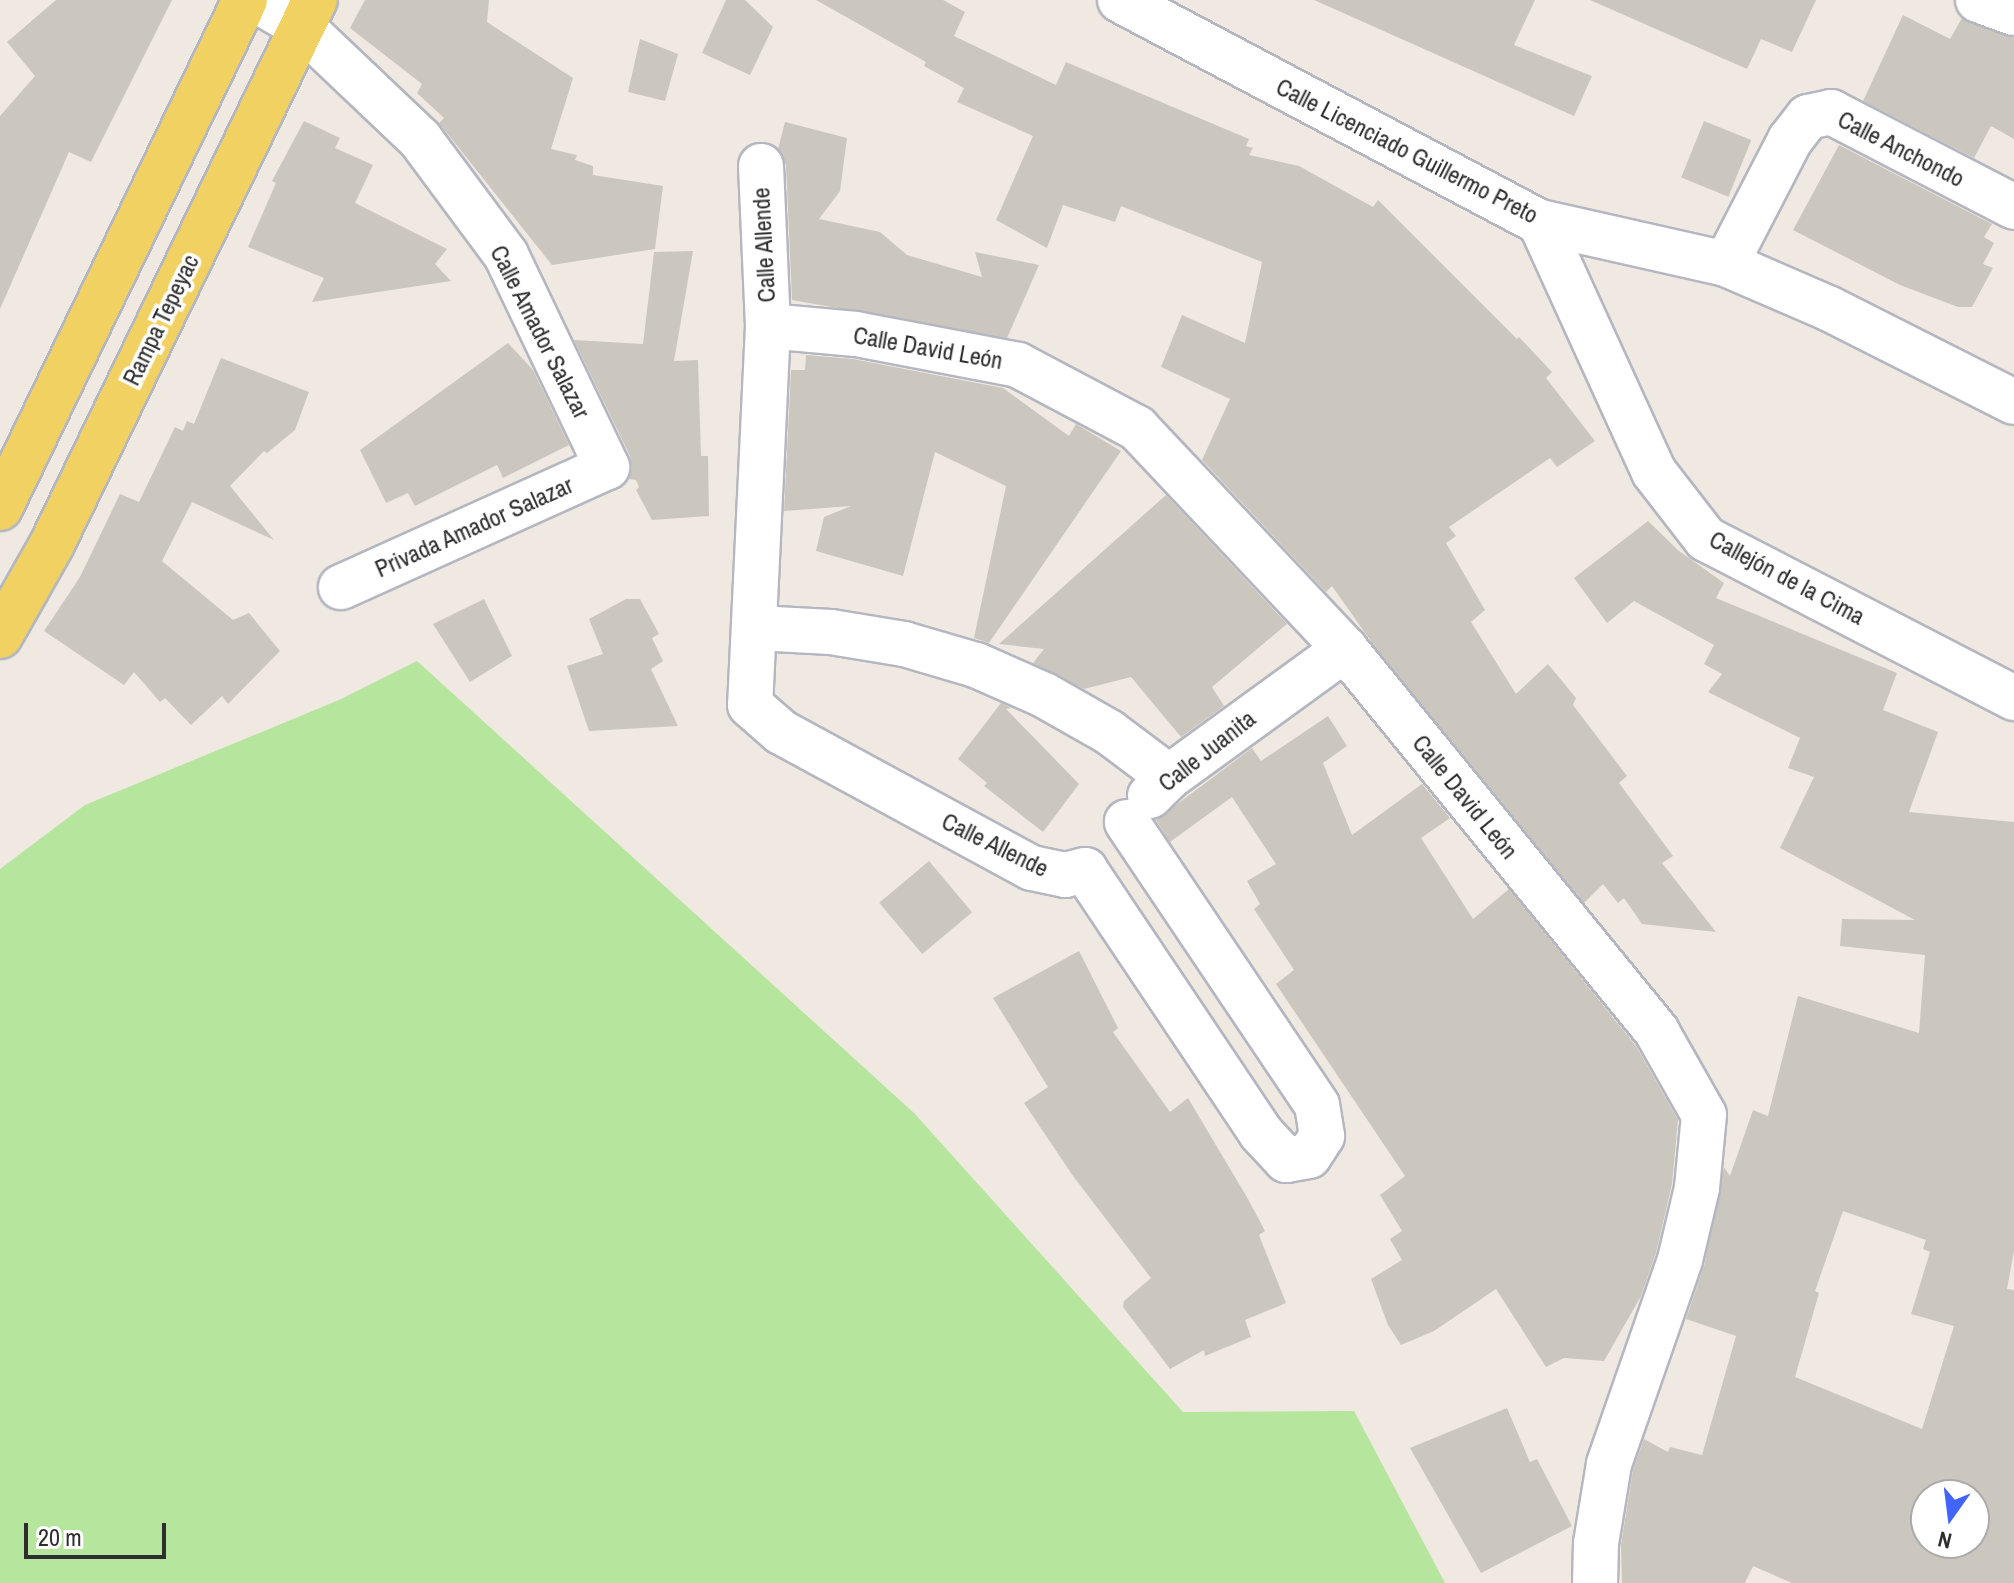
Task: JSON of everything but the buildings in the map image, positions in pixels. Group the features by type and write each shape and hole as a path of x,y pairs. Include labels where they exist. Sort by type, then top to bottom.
{"main road":[{"path":"0,508 245,0"},
{"name":"Rampa Tepeyac","path":"0,636 59,530 308,14"}],"street":[{"name":"Calle Amador Salazar","path":"256,0 308,14 420,139 506,255 607,467"},
{"name":"Calle Licenciado Guillermo Preto","path":"1120,0 1540,222 1726,264 1830,309 2014,402"},
{"path":"1978,0 2014,13"},
{"name":"Calle Anchondo","path":"1726,264 1790,140 1808,117 1831,112 2014,207"},
{"name":"Calle Allende","path":"761,166 768,326 750,705 781,732 1032,868 1065,875 1085,870 1261,1133 1286,1160 1309,1156 1322,1136 1317,1105 1127,822"},
{"name":"Callejón de la Cima","path":"1540,222 1654,472 1706,539 2014,698"},
{"name":"Calle David León","path":"768,326 856,334 1018,365 1137,428 1345,649 1657,1032 1704,1115 1697,1188 1680,1260 1609,1464 1596,1543 1595,1583"},
{"name":"Privada Amador Salazar","path":"341,587 607,467"},
{"path":"756,628 831,632 904,644 976,665 1044,695 1109,732 1169,777"},
{"name":"Calle Juanita","path":"1085,870 1169,777 1345,649"}],"green space":[{"path":"417,661 914,1113 1183,1412 1354,1411 1445,1583 0,1583 0,869 85,805 339,700"}]}
